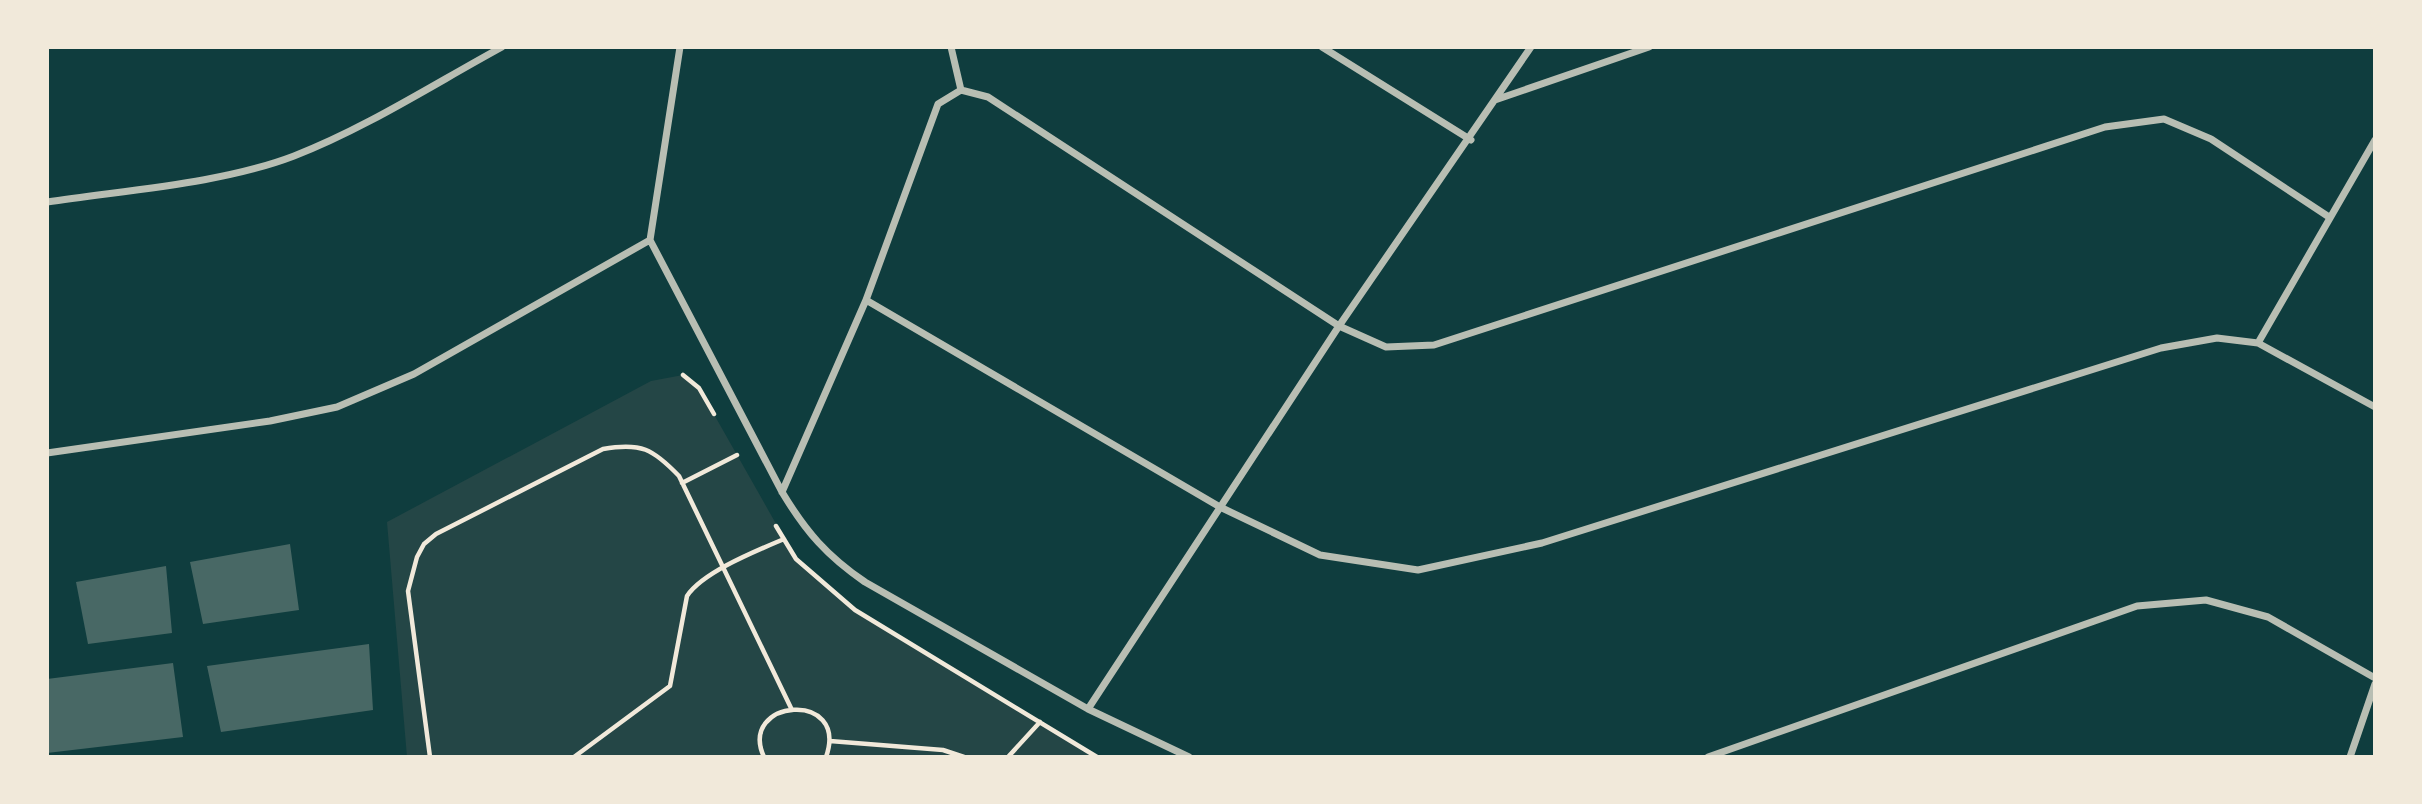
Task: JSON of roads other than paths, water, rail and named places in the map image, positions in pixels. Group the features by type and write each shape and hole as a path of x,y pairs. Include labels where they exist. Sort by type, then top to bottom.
{"street":[{"path":"47,202 244,171 293,156 345,133 502,47"},
{"path":"680,47 650,240 802,526 834,560 866,582 1088,709 1189,757"},
{"path":"951,47 961,90"},
{"path":"1322,47 1471,140"},
{"path":"1088,709 1339,326 1471,140 1531,47"},
{"path":"1495,100 1649,47"},
{"path":"782,492 866,300 938,104 961,90 988,97 1339,326 1386,347 1434,345 2105,127 2164,119 2211,139 2329,217"},
{"path":"2258,343 2375,141"},
{"path":"47,453 270,421 337,407 415,374 650,240"},
{"path":"866,300 1220,507 1320,555 1418,570 1542,543 2161,348 2217,338 2258,343 2375,407"},
{"path":"1709,757 2137,606 2206,600 2268,617 2375,678"},
{"path":"2350,757 2375,684"}]}
